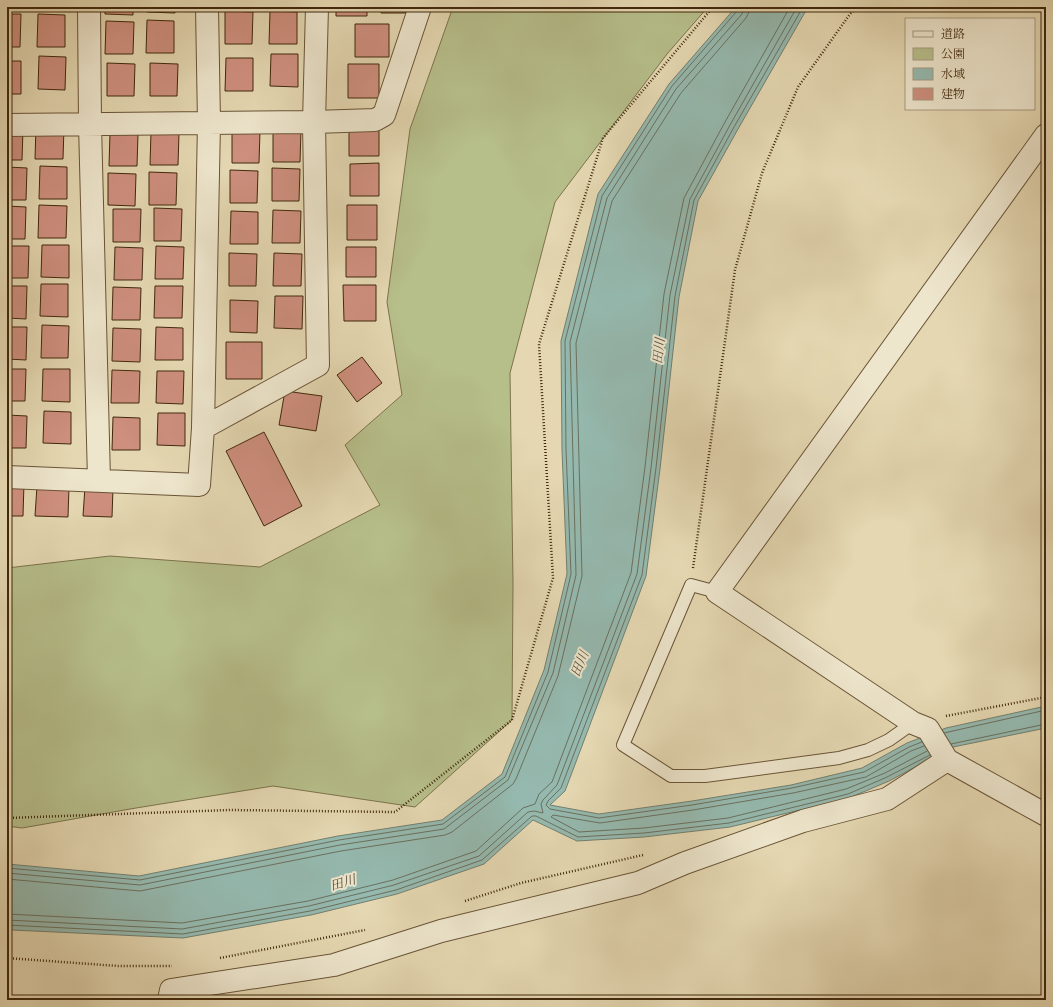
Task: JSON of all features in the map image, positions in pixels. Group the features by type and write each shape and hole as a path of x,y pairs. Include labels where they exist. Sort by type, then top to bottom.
{"street":[{"path":"89,7 90,124 99,480"},
{"path":"7,476 199,485 203,428 209,123 207,7"},
{"path":"203,428 318,365 314,122 317,7"},
{"path":"7,125 375,120 384,115 420,7"},
{"path":"1046,135 717,592 921,726 947,760 1046,815"},
{"path":"169,1000 171,990 334,965 441,931 638,883 685,863 803,821 887,799 947,760"}],"lane":[{"path":"717,592 691,585 623,745 671,776 705,776 839,758 868,750 921,726"}],"path":[{"path":"7,818 230,810 395,812 512,720 553,578 540,344 603,138 713,7"},
{"path":"691,585 734,270 762,173 798,87 850,14 857,7"},
{"path":"921,726 1046,697"},
{"path":"462,902 521,884 645,855"},
{"path":"220,958 366,930"},
{"path":"7,958 118,966 173,966"}],"green space":[{"path":"453,7 708,7 667,54 555,202 510,373 513,583 512,720 415,807 273,786 22,828 7,826 7,568 110,556 260,567 380,505 345,445 402,395 387,302 410,129"}],"water":[{"name":"田川","path":"736,7 808,7 698,201 679,297 660,469 646,576 565,791 550,805 599,814 791,785 862,768 907,743 946,728 1046,706 1046,728 953,747 889,781 849,798 730,827 644,837 577,841 533,820 484,864 397,894 311,915 183,938 7,929 7,864 139,876 338,836 442,820 502,774 544,670 567,574 562,450 561,341 598,194 669,84"}],"building":[{"path":"105,7 133,7 133,15 105,14"},
{"path":"147,7 175,7 175,13 147,12"},
{"path":"336,7 367,7 367,16 336,16"},
{"path":"381,7 407,7 407,13 381,13"},
{"path":"225,11 253,12 252,44 225,44"},
{"path":"270,11 297,12 297,44 269,44"},
{"path":"7,14 21,14 20,47 7,47"},
{"path":"38,14 65,15 65,47 37,47"},
{"path":"147,20 174,21 174,53 146,53"},
{"path":"106,21 134,22 133,54 105,54"},
{"path":"355,24 389,24 389,57 355,57"},
{"path":"271,54 298,54 298,87 270,86"},
{"path":"39,56 66,57 65,90 38,89"},
{"path":"226,58 253,58 253,91 225,91"},
{"path":"7,61 21,61 21,94 7,94"},
{"path":"107,63 135,64 134,96 107,96"},
{"path":"150,63 178,64 177,96 150,96"},
{"path":"348,64 379,64 379,98 348,98"},
{"path":"379,124 379,156 349,156 349,125"},
{"path":"36,126 64,127 63,159 35,159"},
{"path":"7,127 23,128 22,160 7,160"},
{"path":"273,129 301,130 300,162 273,162"},
{"path":"232,130 260,131 259,163 232,163"},
{"path":"151,132 179,133 178,165 150,165"},
{"path":"110,133 138,134 137,166 109,166"},
{"path":"379,163 379,196 350,196 350,164"},
{"path":"40,166 67,167 67,199 39,199"},
{"path":"7,167 27,168 26,200 7,200"},
{"path":"272,168 300,169 299,201 272,201"},
{"path":"230,170 258,171 257,203 230,203"},
{"path":"149,172 177,173 176,205 149,205"},
{"path":"108,173 136,174 135,206 108,205"},
{"path":"39,205 67,206 66,238 38,238"},
{"path":"347,205 377,205 377,240 347,240"},
{"path":"7,206 26,207 25,239 7,239"},
{"path":"154,208 182,209 181,241 154,241"},
{"path":"113,209 141,209 140,242 113,242"},
{"path":"273,210 301,211 300,243 272,243"},
{"path":"231,211 258,212 258,244 230,244"},
{"path":"42,245 69,245 69,278 41,277"},
{"path":"7,246 29,246 28,278 7,278"},
{"path":"156,246 184,247 183,279 155,279"},
{"path":"115,247 143,248 142,280 114,280"},
{"path":"346,247 376,247 376,277 346,277"},
{"path":"229,253 257,254 256,286 229,286"},
{"path":"274,253 302,254 301,286 273,286"},
{"path":"41,284 68,284 68,317 40,316"},
{"path":"343,285 376,285 376,321 344,321"},
{"path":"7,286 27,286 26,319 7,318"},
{"path":"155,286 183,286 182,318 154,318"},
{"path":"113,287 141,288 140,320 112,320"},
{"path":"275,296 303,296 302,329 274,328"},
{"path":"230,300 258,301 257,333 230,332"},
{"path":"42,325 69,326 68,358 41,358"},
{"path":"7,327 27,327 26,360 7,359"},
{"path":"156,327 183,328 183,360 155,360"},
{"path":"113,328 141,329 140,362 112,361"},
{"path":"226,342 262,342 262,379 226,379"},
{"path":"362,357 382,383 357,402 337,375"},
{"path":"7,369 26,369 25,401 7,401"},
{"path":"43,369 70,369 70,402 42,401"},
{"path":"112,370 140,371 139,403 111,403"},
{"path":"157,371 184,371 183,404 156,403"},
{"path":"285,391 322,396 316,431 279,425"},
{"path":"44,411 71,412 71,444 43,443"},
{"path":"158,413 185,413 185,446 157,445"},
{"path":"7,415 27,416 26,448 7,448"},
{"path":"113,417 140,418 140,450 112,450"},
{"path":"264,432 302,506 264,526 226,451"},
{"path":"7,483 24,483 23,516 7,516"},
{"path":"37,486 69,487 68,517 35,516"},
{"path":"85,487 113,488 112,517 83,516"}]}
